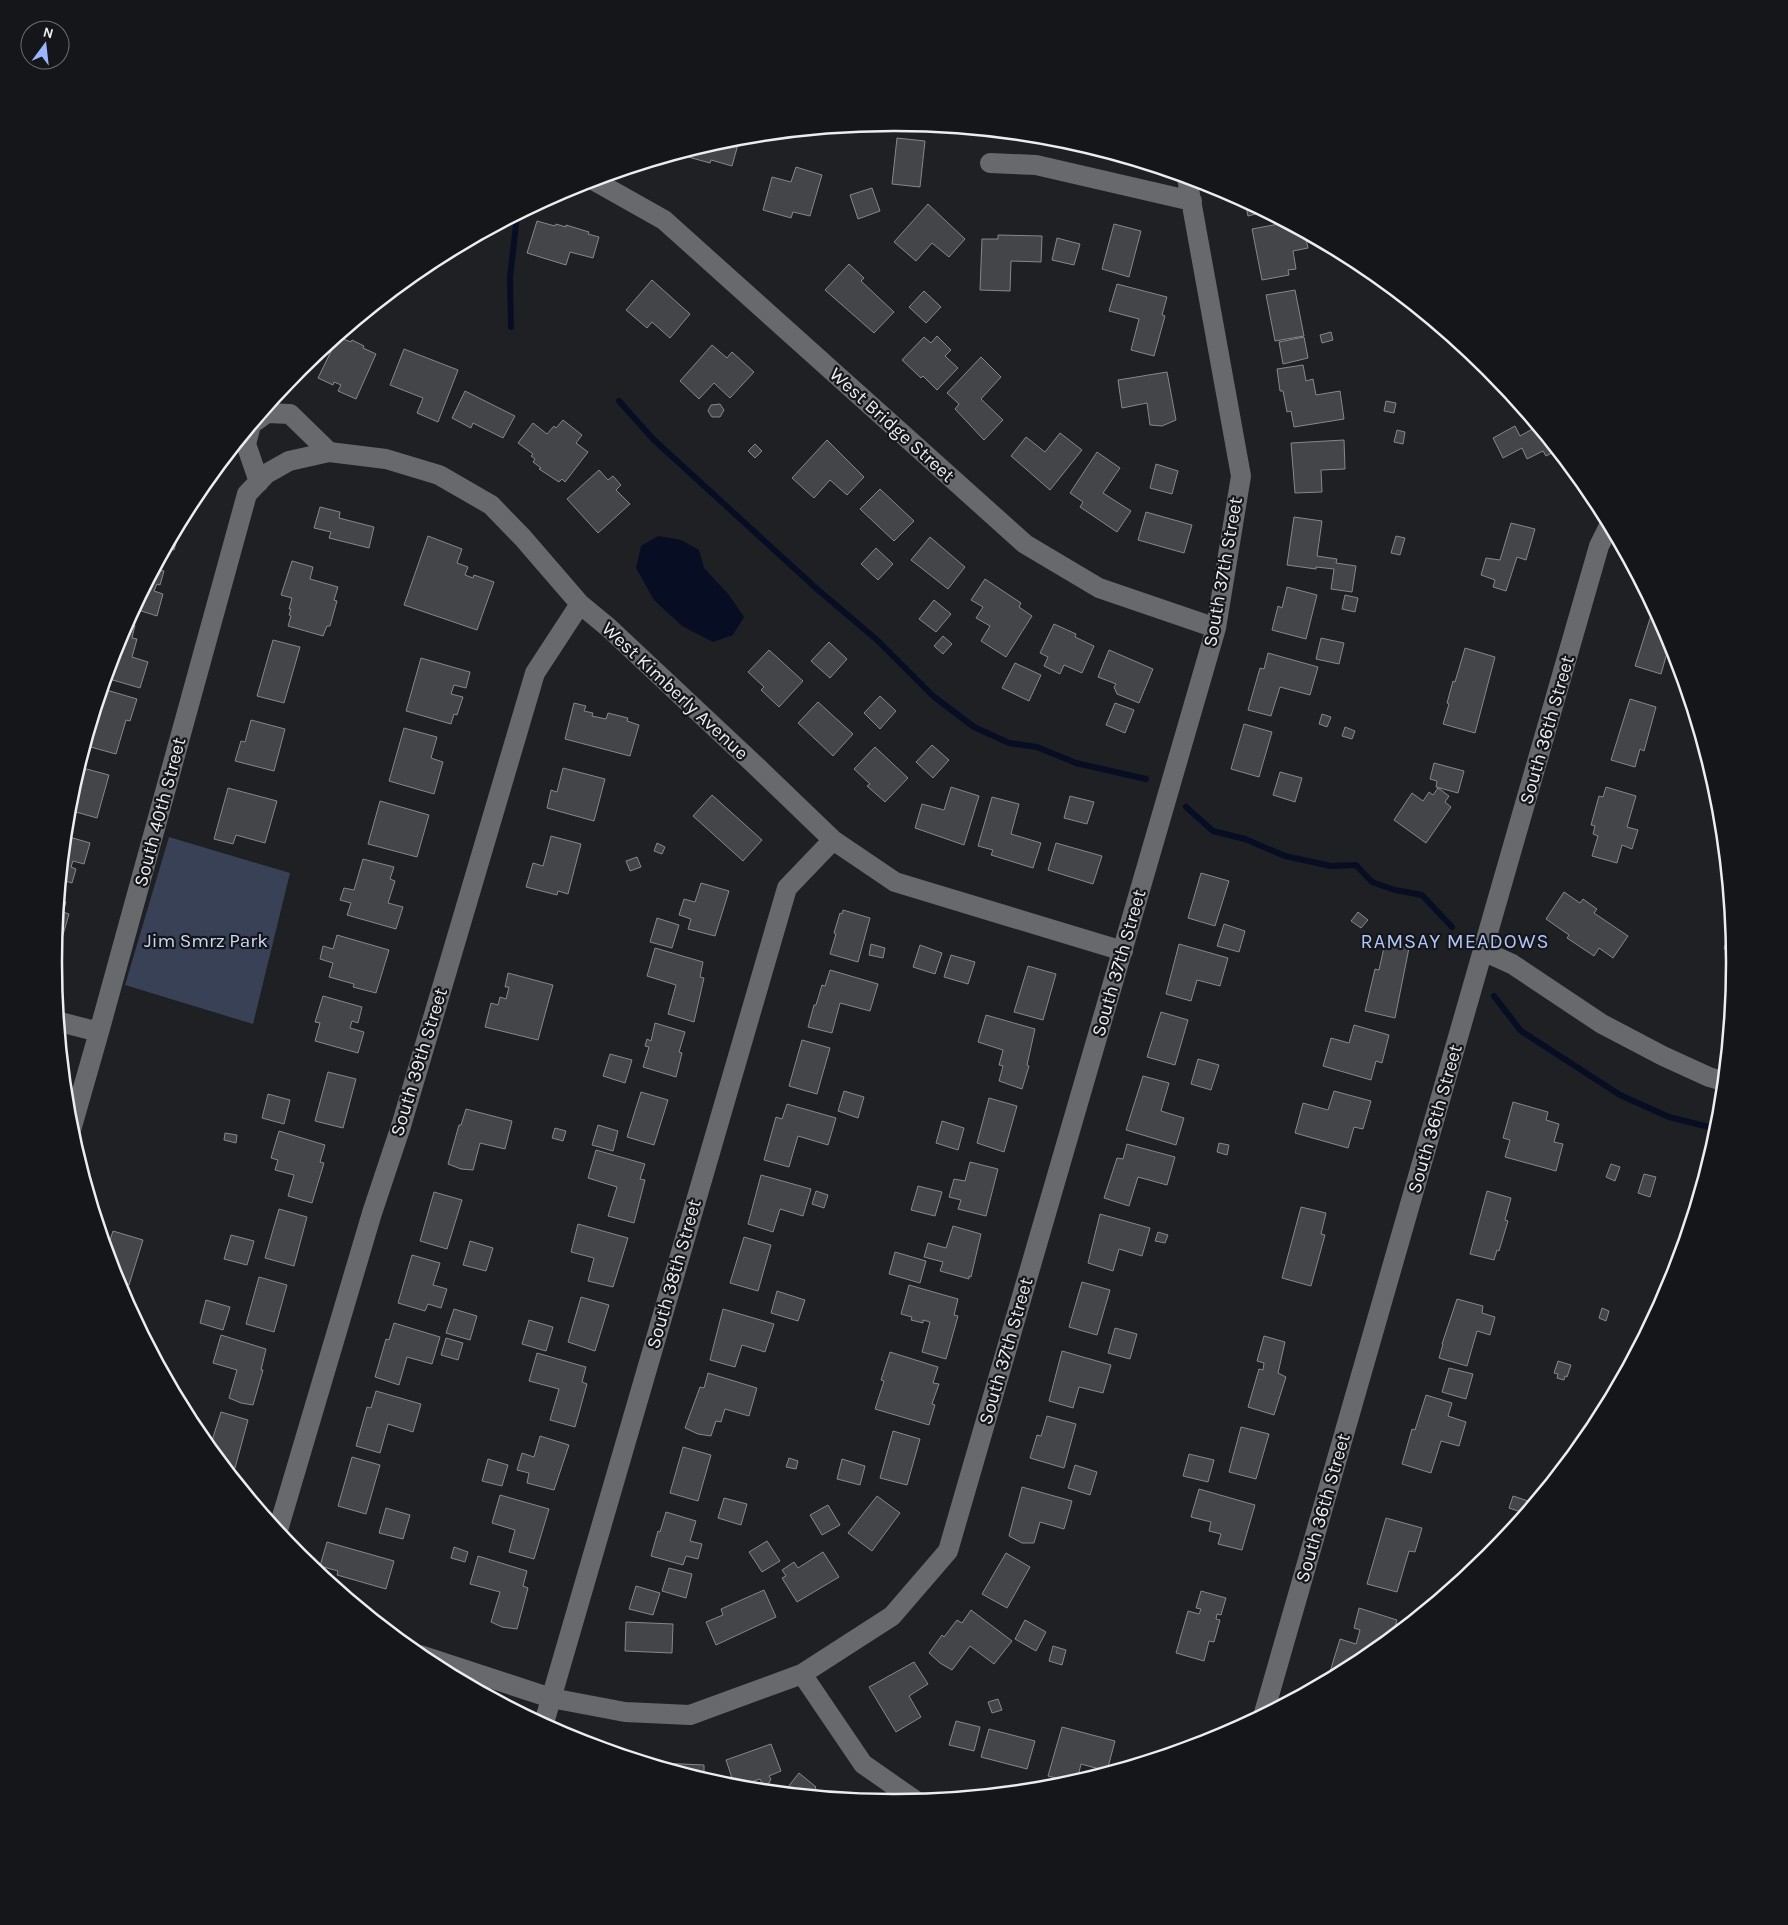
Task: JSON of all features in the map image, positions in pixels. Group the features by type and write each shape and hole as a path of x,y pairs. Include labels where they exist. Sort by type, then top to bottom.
{"street":[{"path":"990,163 1036,166 1192,200"},
{"name":"West Bridge Street","path":"601,185 664,220 1025,544 1099,588 1216,628"},
{"name":"South 37th Street","path":"448,1664 551,1698 625,1712 690,1715 802,1674 892,1616 948,1550 1216,628 1240,476 1189,185"},
{"path":"270,413 290,414 329,452"},
{"path":"247,440 253,488"},
{"name":"West Kimberly Avenue","path":"253,488 266,474 289,461 329,452 386,459 439,475 491,505 523,538 580,604 609,628 833,840 895,882 1123,951"},
{"name":"South 40th Street","path":"76,1112 253,488"},
{"name":"South 36th Street","path":"1266,1706 1599,546 1605,533"},
{"name":"South 39th Street","path":"280,1523 372,1213 401,1126 535,673 580,604"},
{"name":"South 38th Street","path":"546,1717 787,888 833,840"},
{"path":"1483,952 1512,964 1602,1024 1663,1056 1717,1080"},
{"path":"65,1023 99,1032"},
{"path":"802,1674 863,1764 905,1794"}],"green space":[{"name":"Jim Smrz Park","path":"169,837 290,873 253,1024 125,985"}],"shaded area":[{"path":"658,536 681,540 699,550 704,568 729,595 744,617 733,635 713,642 682,626 654,600 636,568 641,546"}],"building":[{"path":"897,138 925,141 920,187 892,184"},
{"path":"737,146 732,166 711,160 710,163 688,157"},
{"path":"796,167 822,175 810,216 793,212 791,218 763,210 772,177 791,182"},
{"path":"872,188 880,211 858,219 850,195"},
{"path":"928,204 965,239 949,257 932,243 916,261 894,242"},
{"path":"1247,210 1256,214 1248,216"},
{"path":"537,221 555,226 556,224 566,227 566,225 599,237 593,258 570,252 566,265 527,253"},
{"path":"1114,224 1141,231 1129,277 1102,269"},
{"path":"1276,224 1306,240 1308,248 1293,251 1296,269 1288,270 1289,275 1262,280 1252,229"},
{"path":"998,235 1042,236 1041,262 1011,261 1010,291 980,290 982,239 998,239"},
{"path":"1057,238 1080,244 1074,265 1052,260"},
{"path":"849,264 864,278 861,281 894,312 874,333 825,290"},
{"path":"652,280 690,314 670,338 652,322 647,328 626,310"},
{"path":"1117,284 1167,297 1162,315 1165,316 1154,356 1131,350 1139,319 1109,311"},
{"path":"1295,290 1304,336 1275,341 1266,295"},
{"path":"924,291 941,307 926,323 909,307"},
{"path":"1331,332 1333,340 1322,343 1320,335"},
{"path":"937,336 951,350 945,356 958,368 937,390 923,376 921,378 902,360 924,337 931,343"},
{"path":"1304,337 1308,358 1283,364 1279,342"},
{"path":"344,339 351,342 352,340 376,354 356,399 338,391 341,385 334,382 333,385 318,378 331,351"},
{"path":"712,345 727,358 732,352 754,372 730,398 714,383 699,399 680,381"},
{"path":"404,349 458,370 438,422 417,413 423,398 390,385"},
{"path":"981,357 1001,377 981,399 1003,420 984,440 955,409 959,404 947,393"},
{"path":"1303,365 1306,381 1313,379 1316,395 1340,391 1344,419 1294,427 1291,411 1287,412 1283,391 1280,391 1277,369"},
{"path":"1167,372 1176,420 1162,426 1150,425 1147,403 1122,408 1118,380"},
{"path":"465,391 515,416 503,438 473,423 471,428 452,418"},
{"path":"1386,401 1396,403 1394,413 1384,411"},
{"path":"720,404 724,410 720,417 712,417 708,411 711,405"},
{"path":"563,420 582,435 576,443 588,452 565,482 562,479 559,482 539,469 541,468 533,462 535,459 531,456 533,454 518,443 533,423 547,434"},
{"path":"1515,426 1520,436 1532,429 1552,453 1546,456 1543,451 1527,459 1522,448 1503,458 1493,438"},
{"path":"1397,430 1405,432 1403,444 1394,442"},
{"path":"1060,433 1082,450 1050,490 1011,456 1026,437 1045,452"},
{"path":"827,440 864,477 847,495 830,480 814,498 792,478"},
{"path":"1344,440 1345,469 1321,470 1322,492 1295,493 1291,443"},
{"path":"755,444 762,451 755,458 748,451"},
{"path":"1097,452 1120,468 1103,493 1131,511 1117,532 1080,507 1083,502 1070,493"},
{"path":"1156,464 1178,471 1172,494 1150,488"},
{"path":"599,470 608,480 613,476 621,485 616,490 630,504 598,533 567,499"},
{"path":"880,489 914,521 894,541 860,509"},
{"path":"320,507 340,512 339,518 374,527 369,548 329,538 331,532 314,528"},
{"path":"1146,512 1192,525 1184,553 1138,540"},
{"path":"1294,517 1322,521 1317,556 1337,559 1336,563 1356,566 1352,592 1331,589 1334,569 1316,567 1316,569 1287,565"},
{"path":"1511,523 1535,529 1526,560 1517,557 1506,591 1493,587 1495,580 1481,575 1486,558 1500,560"},
{"path":"428,536 462,549 457,563 468,567 465,575 473,578 474,575 494,582 477,630 404,605"},
{"path":"1396,536 1405,538 1400,555 1391,553"},
{"path":"930,537 965,567 948,589 911,560"},
{"path":"876,548 893,564 878,580 861,564"},
{"path":"292,561 313,567 310,579 338,587 334,600 337,601 330,626 327,626 323,636 288,626 291,616 289,615 291,609 289,609 292,598 281,595"},
{"path":"161,570 164,571 160,585 157,584 154,591 163,594 157,616 141,611"},
{"path":"985,579 1021,603 1019,607 1032,616 1006,657 981,641 990,626 976,618 983,607 971,600"},
{"path":"1287,587 1317,595 1306,639 1272,630 1278,606 1282,608"},
{"path":"1345,595 1358,598 1355,612 1342,609"},
{"path":"934,600 951,614 936,632 919,619"},
{"path":"1650,618 1666,656 1661,674 1635,666"},
{"path":"1054,624 1076,634 1075,637 1094,646 1082,673 1064,665 1060,674 1044,666 1048,657 1040,653"},
{"path":"135,625 132,638 137,639 132,657 148,662 140,688 113,680"},
{"path":"943,636 952,644 943,654 934,646"},
{"path":"1321,638 1344,643 1339,664 1316,659"},
{"path":"273,640 300,647 284,703 257,696"},
{"path":"829,642 847,659 830,678 811,661"},
{"path":"1465,648 1495,657 1475,733 1443,724 1453,681 1455,682"},
{"path":"769,650 803,681 779,707 761,690 764,687 748,672"},
{"path":"1109,650 1153,669 1139,703 1117,694 1114,687 1116,684 1098,677"},
{"path":"1268,653 1318,667 1310,695 1280,687 1271,716 1248,710 1260,668 1264,669"},
{"path":"421,658 470,672 466,688 454,685 451,694 463,697 457,715 454,714 451,724 406,711"},
{"path":"1015,663 1041,675 1029,701 1002,688"},
{"path":"109,691 137,699 130,721 126,720 116,754 91,747"},
{"path":"880,696 896,711 880,729 864,713"},
{"path":"1630,699 1656,707 1644,751 1640,749 1635,767 1611,760"},
{"path":"818,702 853,734 833,756 798,723"},
{"path":"574,703 586,706 584,711 593,713 592,716 606,719 608,713 628,718 627,721 639,725 630,756 565,739"},
{"path":"1115,703 1134,710 1125,733 1106,725"},
{"path":"1322,714 1331,717 1327,727 1319,724"},
{"path":"251,720 285,729 274,771 235,761 241,741 245,742"},
{"path":"1244,724 1272,732 1259,777 1231,769"},
{"path":"1345,727 1355,731 1352,739 1342,736"},
{"path":"404,728 437,737 431,758 443,762 434,794 389,781"},
{"path":"932,745 949,760 933,778 916,762"},
{"path":"875,747 908,778 885,802 867,786 870,784 854,769"},
{"path":"1434,763 1464,771 1458,793 1436,787 1437,781 1430,779"},
{"path":"563,768 605,779 594,821 547,808 551,790 557,792"},
{"path":"86,769 109,775 97,818 76,812"},
{"path":"1280,772 1302,778 1295,802 1273,795"},
{"path":"951,787 979,796 964,845 915,828 922,804 944,810"},
{"path":"1606,787 1636,796 1627,827 1638,830 1632,849 1622,845 1617,863 1592,856 1598,836 1593,834 1595,826 1591,825 1599,796 1603,797"},
{"path":"228,788 277,801 265,843 236,835 233,844 214,839"},
{"path":"1438,788 1449,796 1445,802 1451,807 1426,843 1394,820 1412,793 1423,801 1429,792 1433,795"},
{"path":"712,795 762,840 743,861 693,816"},
{"path":"1070,796 1094,802 1087,824 1064,818"},
{"path":"992,797 1019,804 1011,834 1041,843 1033,868 991,855 993,850 978,846"},
{"path":"380,801 429,815 417,857 368,844"},
{"path":"551,836 581,844 568,894 558,891 557,895 526,887 533,863 543,866"},
{"path":"72,838 90,843 84,864 73,861 71,867 76,869 72,883 67,881"},
{"path":"657,843 665,847 662,854 654,851"},
{"path":"1056,843 1102,856 1093,884 1048,870"},
{"path":"637,857 641,867 630,871 626,861"},
{"path":"363,859 394,867 390,879 395,881 388,903 403,907 396,929 347,915 351,903 340,900 344,888 354,890"},
{"path":"1201,873 1229,881 1215,926 1188,918"},
{"path":"701,883 729,891 715,936 688,929 691,919 679,915 684,899 695,902"},
{"path":"1564,892 1580,903 1583,899 1597,909 1594,913 1628,936 1613,958 1599,948 1594,956 1567,938 1569,935 1546,919"},
{"path":"843,910 870,918 858,962 830,954 836,934 834,933 840,913 842,914"},
{"path":"64,912 69,914 63,935"},
{"path":"1358,912 1368,920 1361,928 1351,921"},
{"path":"657,918 679,925 672,948 650,942"},
{"path":"1224,924 1245,931 1239,952 1217,946"},
{"path":"337,935 389,950 376,993 353,987 354,984 329,977 333,963 320,959 323,946 333,949"},
{"path":"1385,943 1409,948 1395,1018 1365,1011 1375,969 1379,970"},
{"path":"871,944 885,948 883,958 869,955"},
{"path":"1179,944 1228,958 1220,986 1197,980 1191,1001 1166,994"},
{"path":"920,945 942,953 935,974 913,967"},
{"path":"655,948 703,962 700,977 704,978 694,1022 668,1014 676,985 647,976"},
{"path":"951,955 975,962 968,984 944,977"},
{"path":"1028,966 1056,974 1043,1020 1014,1012"},
{"path":"830,970 878,984 870,1011 840,1003 832,1033 808,1027 814,1005 816,1005 822,985 825,986"},
{"path":"508,973 553,985 538,1040 485,1027 491,1003 498,1005 500,997 506,999 509,987 505,987"},
{"path":"323,996 362,1007 358,1023 352,1021 350,1028 364,1032 358,1053 315,1041 320,1023 315,1022"},
{"path":"1161,1012 1188,1020 1175,1065 1147,1057"},
{"path":"986,1015 1035,1029 1027,1065 1029,1066 1022,1089 999,1081 1003,1066 999,1065 1003,1050 978,1042"},
{"path":"655,1023 685,1032 679,1052 682,1053 676,1077 643,1067 649,1047 645,1046 647,1039 651,1041"},
{"path":"1354,1025 1389,1035 1382,1063 1376,1061 1371,1080 1323,1066 1331,1038 1349,1043"},
{"path":"802,1040 830,1048 817,1094 789,1086"},
{"path":"610,1054 632,1060 625,1083 603,1076"},
{"path":"1198,1059 1219,1065 1211,1090 1191,1084"},
{"path":"328,1072 356,1079 343,1128 315,1121"},
{"path":"1143,1076 1169,1083 1161,1111 1184,1118 1176,1145 1126,1130"},
{"path":"844,1091 864,1097 858,1118 838,1111"},
{"path":"1334,1091 1371,1101 1363,1129 1354,1127 1348,1148 1295,1133 1303,1103 1328,1110"},
{"path":"641,1092 668,1100 654,1145 627,1137"},
{"path":"268,1094 290,1100 284,1124 262,1118"},
{"path":"989,1098 1017,1106 1004,1152 977,1143"},
{"path":"1513,1102 1548,1112 1546,1120 1559,1124 1554,1142 1563,1144 1556,1171 1505,1157 1510,1140 1503,1138"},
{"path":"787,1104 836,1118 828,1145 798,1136 789,1167 764,1160 776,1117 782,1119"},
{"path":"466,1109 512,1121 505,1149 480,1143 473,1170 461,1169 448,1164 459,1125 461,1125"},
{"path":"942,1121 964,1128 958,1150 936,1143"},
{"path":"598,1125 618,1131 613,1151 592,1145"},
{"path":"555,1128 566,1131 563,1141 552,1138"},
{"path":"279,1131 325,1145 320,1162 324,1163 312,1203 288,1196 294,1175 275,1170 278,1160 271,1158"},
{"path":"225,1133 237,1135 236,1143 224,1140"},
{"path":"1219,1143 1229,1145 1227,1155 1217,1152"},
{"path":"1127,1144 1175,1157 1167,1185 1138,1177 1129,1206 1104,1198 1117,1158 1123,1159"},
{"path":"596,1150 645,1164 640,1179 645,1180 634,1223 608,1216 617,1187 588,1178"},
{"path":"970,1162 998,1169 986,1216 958,1209 961,1200 949,1197 954,1179 965,1181"},
{"path":"1611,1164 1620,1167 1615,1181 1606,1177"},
{"path":"1644,1174 1656,1177 1650,1197 1638,1193"},
{"path":"761,1175 811,1189 803,1216 780,1209 773,1232 748,1224"},
{"path":"918,1186 942,1192 935,1216 911,1210"},
{"path":"816,1191 828,1195 824,1208 812,1204"},
{"path":"1487,1191 1511,1198 1505,1220 1508,1221 1499,1251 1497,1250 1494,1260 1470,1254"},
{"path":"434,1192 462,1200 447,1249 420,1241"},
{"path":"1301,1207 1326,1213 1321,1234 1325,1235 1311,1286 1282,1278"},
{"path":"279,1209 307,1217 294,1266 265,1258"},
{"path":"1100,1214 1150,1228 1142,1256 1119,1249 1113,1271 1088,1263"},
{"path":"578,1224 628,1238 613,1287 588,1281 594,1258 571,1252"},
{"path":"953,1226 981,1234 969,1279 940,1271 943,1262 924,1257 928,1243 946,1248"},
{"path":"113,1231 143,1240 129,1285 126,1281 110,1239"},
{"path":"1158,1232 1168,1235 1165,1243 1155,1241"},
{"path":"231,1235 254,1241 247,1265 224,1259"},
{"path":"744,1237 771,1245 758,1291 730,1283"},
{"path":"470,1241 493,1248 486,1271 463,1265"},
{"path":"895,1252 926,1261 920,1283 889,1274"},
{"path":"412,1255 440,1263 433,1285 447,1289 441,1308 428,1304 425,1311 398,1303"},
{"path":"259,1277 287,1285 274,1332 246,1324"},
{"path":"1082,1282 1110,1290 1097,1335 1069,1327"},
{"path":"909,1285 958,1299 954,1315 958,1316 946,1359 922,1352 930,1322 923,1320 923,1323 911,1320 912,1317 901,1314"},
{"path":"777,1291 805,1300 798,1321 771,1313"},
{"path":"581,1297 609,1305 595,1351 568,1342"},
{"path":"1457,1299 1483,1306 1482,1313 1495,1317 1490,1335 1477,1331 1467,1366 1439,1358"},
{"path":"206,1300 230,1307 223,1330 200,1323"},
{"path":"1602,1308 1609,1311 1606,1321 1599,1318"},
{"path":"454,1309 477,1316 470,1340 446,1333"},
{"path":"723,1309 774,1324 765,1352 742,1345 735,1367 710,1360"},
{"path":"529,1320 553,1327 546,1351 522,1344"},
{"path":"394,1323 440,1337 432,1364 407,1357 399,1385 375,1377 386,1339 389,1340"},
{"path":"1115,1328 1137,1334 1130,1359 1108,1353"},
{"path":"221,1335 266,1349 261,1370 263,1370 253,1405 229,1398 237,1370 213,1363"},
{"path":"1264,1336 1285,1342 1278,1373 1286,1377 1274,1415 1248,1407 1259,1369 1263,1370 1264,1363 1257,1361"},
{"path":"446,1338 463,1343 458,1360 441,1355"},
{"path":"1062,1351 1111,1365 1103,1393 1079,1387 1073,1408 1049,1401"},
{"path":"890,1352 938,1367 933,1383 939,1384 932,1404 935,1405 929,1425 875,1409 884,1381 881,1380"},
{"path":"537,1353 586,1367 582,1382 587,1384 575,1427 550,1420 559,1389 529,1381"},
{"path":"1558,1361 1571,1365 1564,1380 1557,1378 1558,1374 1554,1373"},
{"path":"1449,1368 1473,1374 1466,1399 1442,1392"},
{"path":"708,1373 757,1388 749,1416 725,1409 721,1422 716,1421 711,1436 698,1434 685,1428 700,1387 704,1388"},
{"path":"376,1391 421,1404 413,1432 388,1424 380,1453 356,1446 367,1407 371,1408"},
{"path":"1426,1395 1452,1403 1448,1416 1466,1422 1459,1446 1441,1441 1431,1473 1402,1464 1412,1429 1415,1430"},
{"path":"221,1412 248,1420 235,1468 213,1438"},
{"path":"1047,1416 1076,1424 1064,1468 1030,1458 1037,1435 1041,1436"},
{"path":"1241,1427 1269,1434 1256,1479 1229,1472"},
{"path":"893,1431 920,1439 907,1485 880,1478"},
{"path":"540,1436 569,1445 554,1490 527,1483 529,1473 517,1470 522,1453 534,1457"},
{"path":"683,1447 711,1455 698,1501 670,1493"},
{"path":"1189,1454 1214,1460 1208,1482 1183,1476"},
{"path":"352,1457 380,1465 366,1514 338,1506"},
{"path":"789,1458 798,1461 796,1469 786,1467"},
{"path":"488,1459 508,1465 502,1486 482,1481"},
{"path":"842,1459 865,1466 860,1485 837,1479"},
{"path":"1075,1465 1097,1472 1090,1495 1068,1488"},
{"path":"1022,1487 1072,1501 1064,1529 1040,1522 1034,1543 1022,1543 1009,1536"},
{"path":"1199,1489 1255,1505 1242,1550 1218,1544 1221,1534 1209,1531 1211,1522 1191,1517"},
{"path":"500,1495 549,1509 534,1559 509,1552 515,1530 492,1523"},
{"path":"877,1496 900,1513 872,1551 848,1533"},
{"path":"1513,1496 1527,1501 1519,1511 1509,1508"},
{"path":"724,1498 747,1504 741,1525 718,1518"},
{"path":"828,1505 840,1525 822,1535 810,1515"},
{"path":"386,1508 410,1515 403,1539 379,1533"},
{"path":"666,1512 696,1521 690,1541 702,1544 698,1559 686,1556 683,1565 651,1556"},
{"path":"1386,1518 1422,1528 1415,1552 1409,1551 1397,1592 1367,1584"},
{"path":"767,1541 780,1561 762,1572 749,1552"},
{"path":"327,1542 394,1561 386,1589 337,1575 338,1571 324,1567 321,1564"},
{"path":"454,1547 468,1552 465,1562 451,1558"},
{"path":"823,1552 839,1577 797,1602 782,1578 786,1576 782,1570 794,1562 798,1568"},
{"path":"1006,1553 1030,1567 1007,1608 982,1594"},
{"path":"478,1556 527,1571 523,1586 528,1588 517,1629 502,1627 491,1622 500,1592 470,1584"},
{"path":"669,1568 692,1574 686,1598 662,1591"},
{"path":"636,1586 660,1593 653,1615 629,1609"},
{"path":"764,1590 776,1617 716,1645 706,1622 723,1615 721,1609"},
{"path":"1201,1591 1226,1598 1221,1615 1217,1614 1216,1619 1220,1620 1214,1642 1209,1641 1204,1661 1176,1653 1188,1611 1199,1614 1201,1609 1196,1608"},
{"path":"1359,1608 1397,1620 1396,1625 1331,1670 1340,1639 1356,1644 1360,1630 1354,1628"},
{"path":"971,1610 1012,1641 994,1664 970,1646 952,1670 940,1663 929,1653 942,1635 944,1637 957,1620 962,1623"},
{"path":"1025,1620 1046,1632 1036,1651 1015,1639"},
{"path":"626,1622 673,1624 672,1653 625,1651"},
{"path":"1053,1646 1066,1650 1062,1665 1049,1661"},
{"path":"914,1662 928,1684 909,1696 921,1717 896,1732 869,1687"},
{"path":"998,1699 1002,1710 992,1713 988,1702"},
{"path":"956,1721 980,1727 974,1751 949,1745"},
{"path":"1062,1727 1115,1741 1108,1766 1098,1769 1081,1764 1079,1773 1056,1778 1048,1776"},
{"path":"989,1729 1035,1741 1027,1769 981,1757"},
{"path":"771,1744 781,1771 769,1776 771,1779 767,1784 762,1783 760,1779 752,1781 732,1778 726,1760"},
{"path":"671,1763 704,1765 704,1772"},
{"path":"799,1773 817,1790 788,1787"}],"waterway":[{"path":"511,327 510,277 516,222"},
{"path":"619,401 654,440 817,589 877,640 933,696 974,727 1009,743 1037,747 1076,763 1146,779"},
{"path":"1186,807 1213,831 1245,839 1285,856 1331,866 1356,865 1372,882 1395,890 1422,895 1452,927"},
{"path":"1494,996 1521,1031 1620,1095 1669,1117 1709,1127"}],"district":[{"name":"RAMSAY MEADOWS","path":"1455,941"}]}
